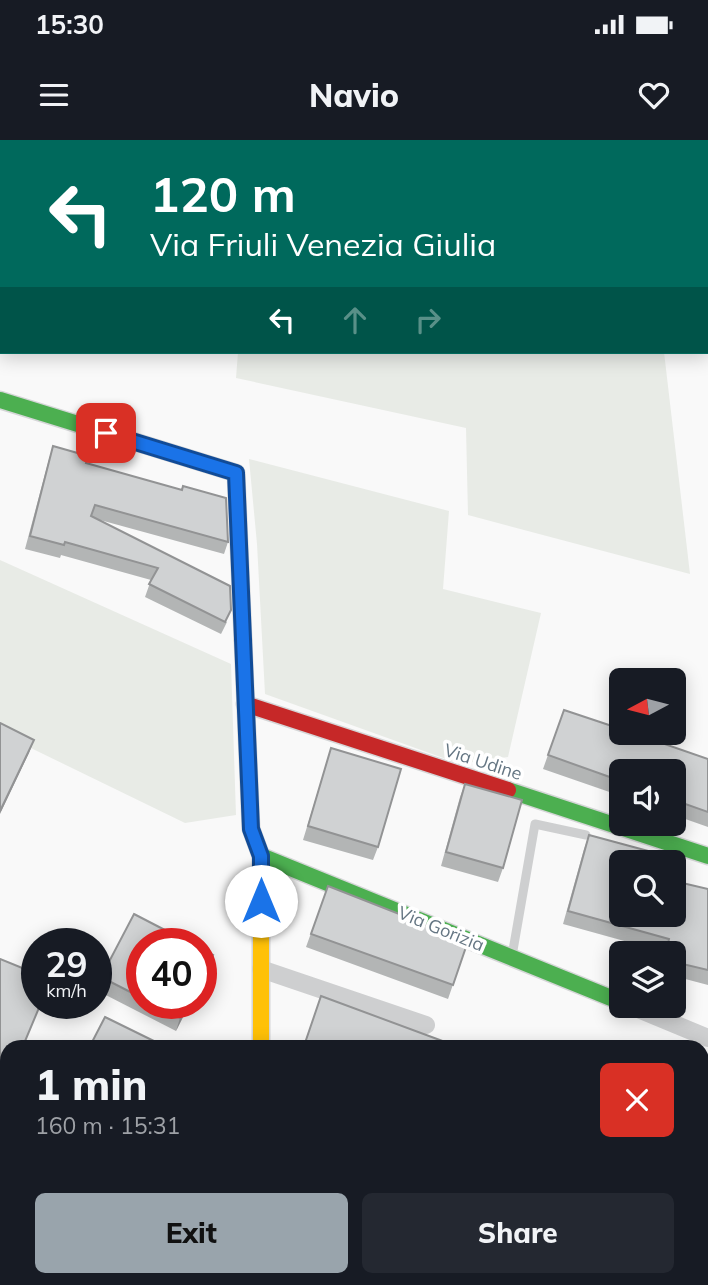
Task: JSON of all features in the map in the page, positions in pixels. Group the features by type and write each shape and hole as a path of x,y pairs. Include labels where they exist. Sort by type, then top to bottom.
{"street":[{"path":"1,404 236,473 251,829 261,856 261,1040"},
{"name":"Via Udine","path":"245,704 708,856"},
{"name":"Via Gorizia","path":"261,856 609,997"},
{"path":"261,969 426,1025"},
{"path":"660,1018 708,1038"}],"lane":[{"path":"511,958 535,824 586,835"}],"shaded area":[{"path":"238,354 664,354 690,574 468,515 466,428 236,378"},
{"path":"249,459 449,511 443,589 541,613 508,757 460,764 265,694 257,544"},
{"path":"0,560 231,664 236,815 185,823 0,733"}],"building":[{"path":"53,446 88,456 86,463 182,490 183,486 226,498 228,542 95,505 91,516 230,586 231,610 225,622 149,584 158,568 65,542 64,545 30,536"},
{"path":"564,710 609,725 609,746 670,746 708,759 708,812 686,804 686,759 609,759 609,777 548,755"},
{"path":"0,723 34,740 0,811"},
{"path":"331,748 401,769 378,847 308,826"},
{"path":"465,784 522,800 503,868 446,852"},
{"path":"589,835 644,850 609,850 609,922 568,911"},
{"path":"686,884 708,889 708,970 686,965 686,941 626,927 686,927"},
{"path":"328,886 468,941 453,985 311,934"},
{"path":"134,914 161,928 127,928"},
{"path":"126,929 126,990 112,983 112,956"},
{"path":"0,959 21,968 21,1019 34,1019 26,1040 0,1040"},
{"path":"321,996 440,1040 306,1040"},
{"path":"104,1019 109,1019 152,1040 93,1040"}],"traffic: fast":[{"path":"0,400 236,473 243,640"},
{"path":"508,790 708,856"},
{"path":"261,856 609,997"}],"traffic: slow":[{"path":"243,640 251,829 261,856 261,1040"}],"traffic: jam":[{"path":"245,704 508,790"}],"route":[{"path":"106,433 236,473 251,829 261,856 261,901"}]}
